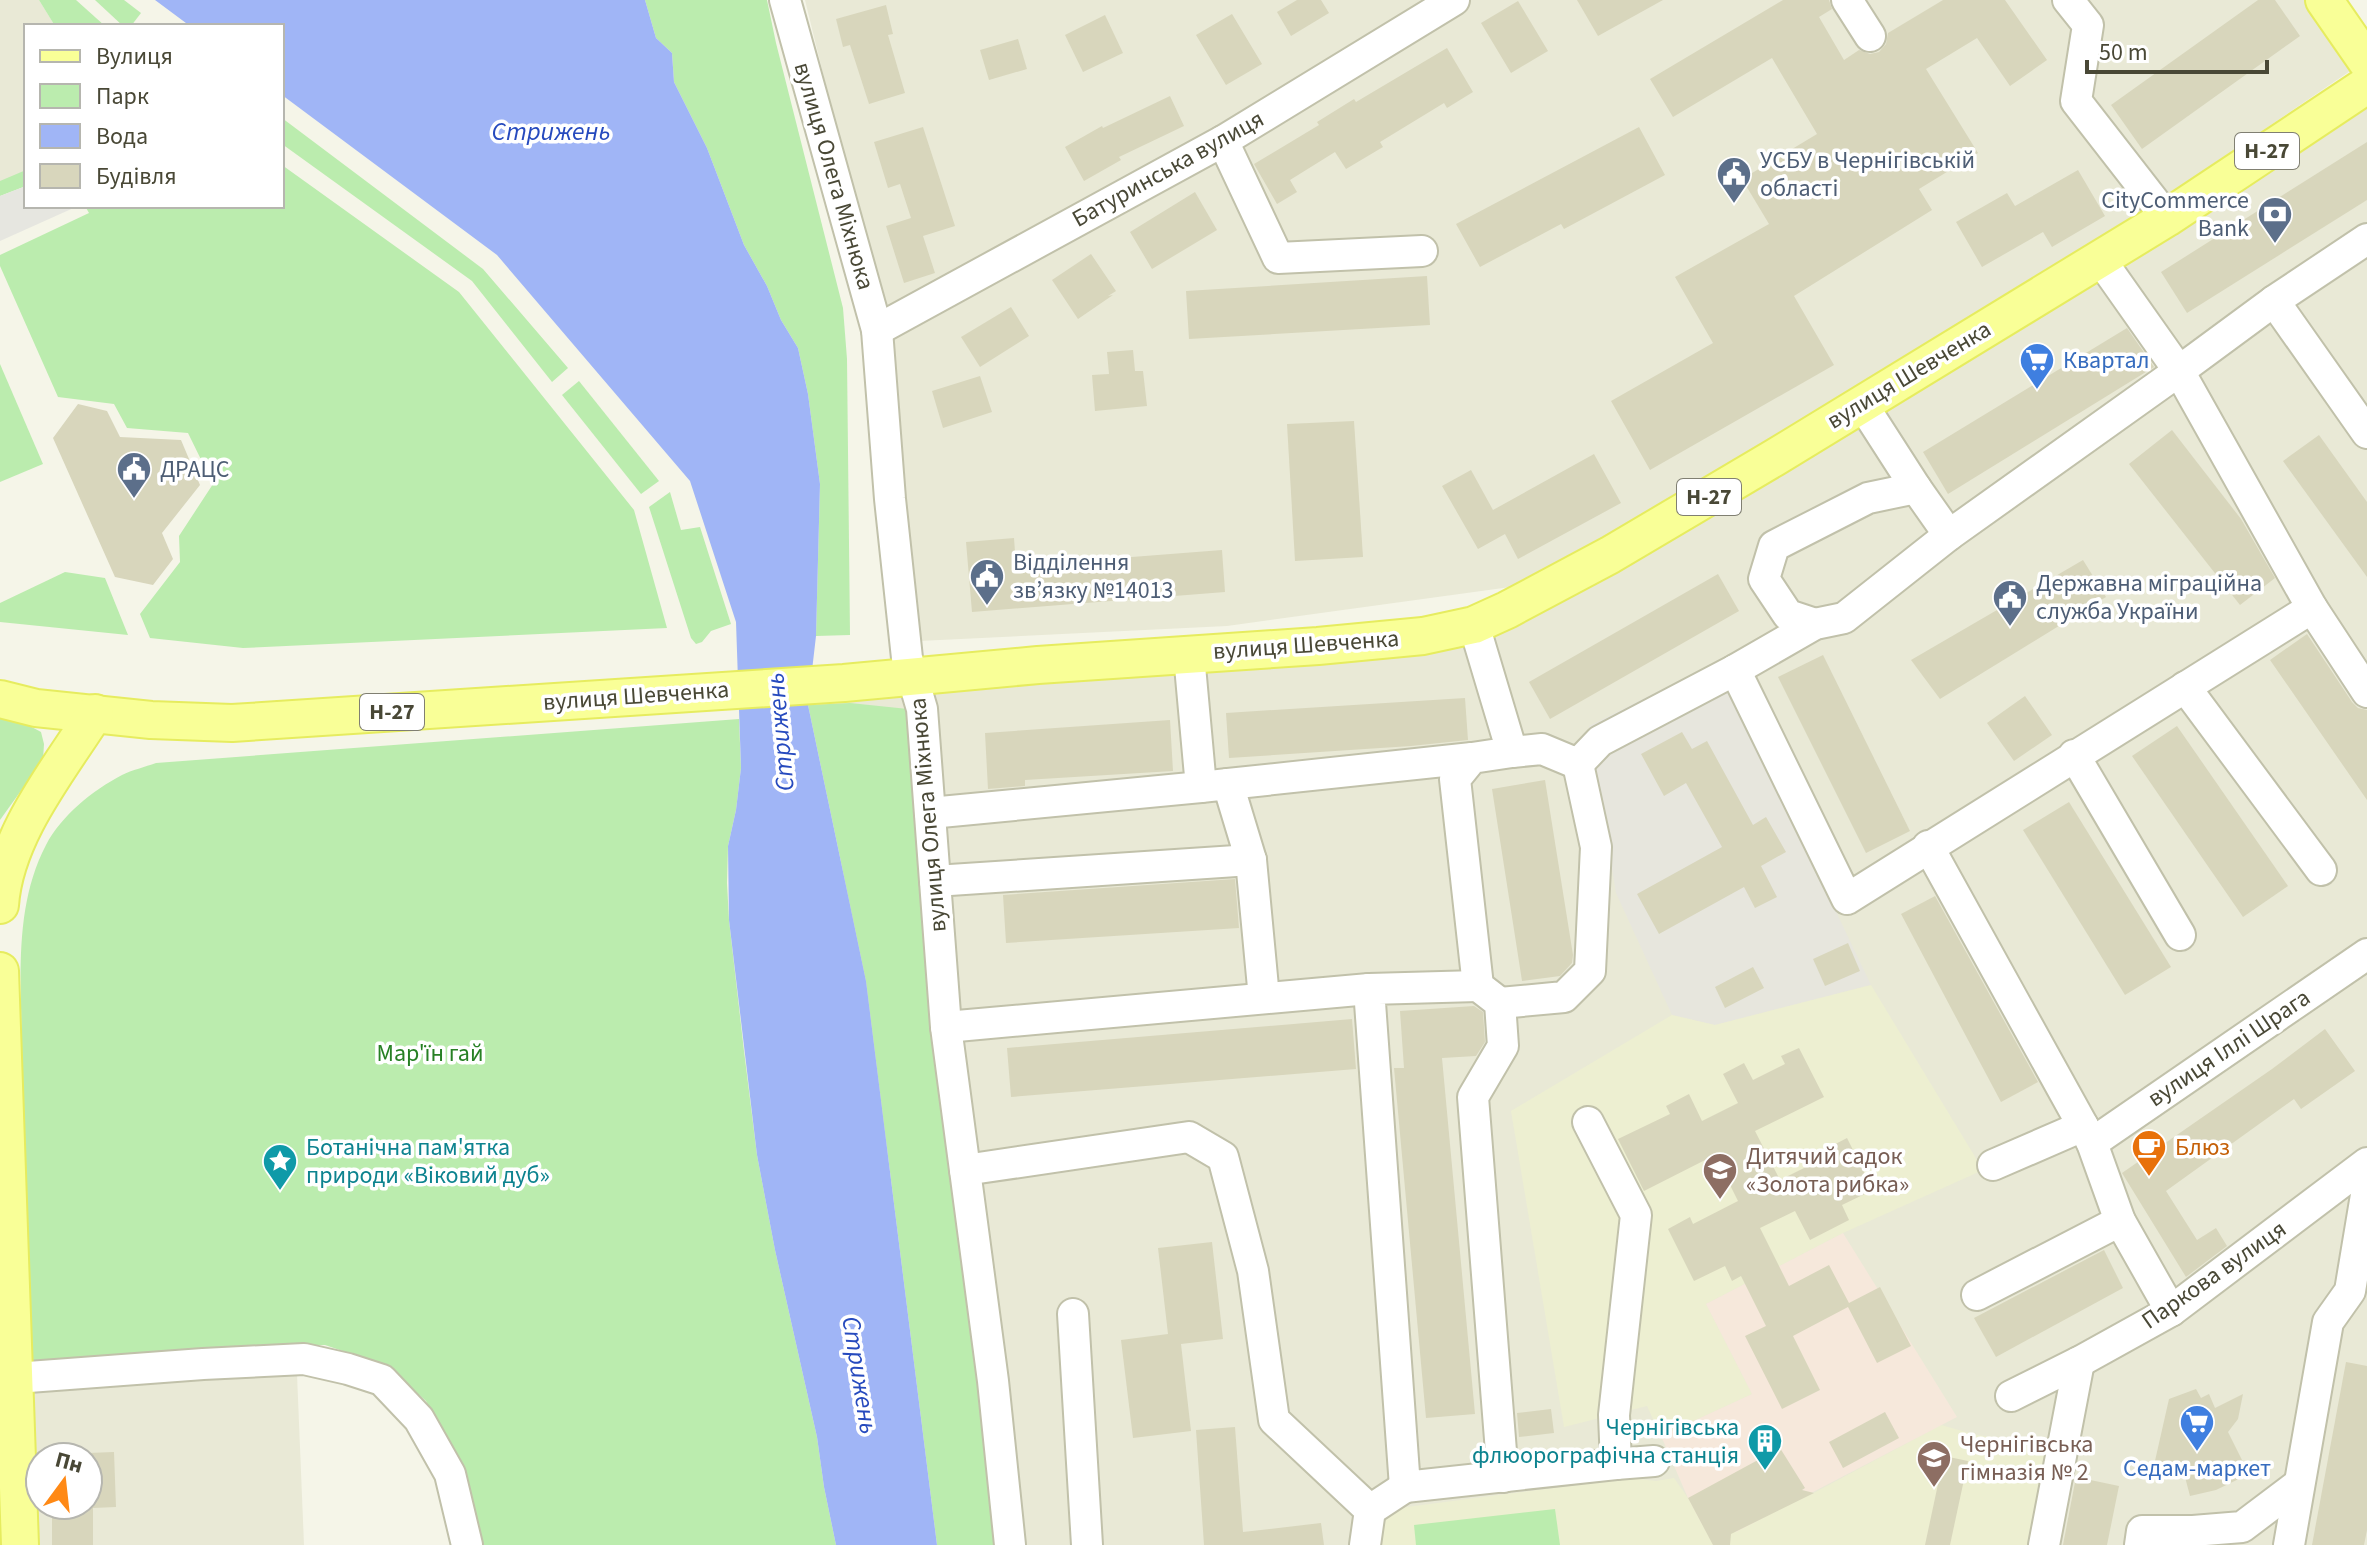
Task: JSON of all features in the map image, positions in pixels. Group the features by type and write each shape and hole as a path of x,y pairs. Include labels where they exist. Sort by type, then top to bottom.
{"main road":[{"path":"2324,0 2367,62"},
{"name":"вулиця Шевченка","path":"95,713 177,722 232,723 844,683 1318,646 1423,636 1474,625 1610,555 1862,404 2167,218 2367,85"},
{"name":"Н-27","path":"0,685 44,695 95,713"},
{"name":"Н-27","path":"0,699 36,708 95,713"},
{"path":"36,708 52,724 59,747 52,780"},
{"path":"0,905 1,884 15,843 95,713"},
{"path":"0,971 15,1378 9,1431 20,1545"}],"street":[{"name":"вулиця Олега Міхнюка","path":"785,0 877,330 907,658 922,709 946,1027 993,1381 1010,1545"},
{"name":"Батуринська вулиця","path":"877,330 1223,141 1454,0"},
{"path":"1847,0 1870,36"},
{"path":"2068,0 2088,25 2076,101 2167,218"},
{"path":"1223,141 1278,258 1422,251"},
{"path":"1578,764 1600,741 1815,624 1844,618 1949,535 2274,301 2362,253"},
{"path":"2100,259 2179,371 2312,608 2367,692"},
{"path":"2274,301 2367,433"},
{"path":"1862,404 1949,535"},
{"path":"1815,624 1788,615 1764,579 1774,546 1868,498 1916,488"},
{"path":"1735,670 1847,899 2312,608"},
{"path":"1474,625 1512,752"},
{"path":"1189,655 1214,785 1251,860 1264,998"},
{"path":"2185,687 2321,870"},
{"path":"930,813 1542,749 1578,764"},
{"path":"2074,755 2180,935"},
{"path":"1472,758 1455,779 1489,995 1503,1046 1473,1097 1503,1477"},
{"path":"946,1027 1369,989 1564,997 1590,971 1596,847 1578,764"},
{"path":"1928,846 2088,1134 2120,1221 2171,1311"},
{"path":"935,881 1251,860"},
{"name":"вулиця Іллі Шрага","path":"1993,1165 2088,1134 2367,954"},
{"path":"1369,989 1405,1487"},
{"path":"1588,1122 1636,1215 1614,1415 1616,1464"},
{"path":"965,1170 1189,1137 1223,1157 1253,1271 1274,1420 1370,1510"},
{"name":"Паркова вулиця","path":"2011,1396 2171,1311 2367,1163"},
{"path":"2289,1545 2328,1322 2350,1291 2367,1189"},
{"path":"1977,1295 2120,1221"},
{"path":"1073,1314 1087,1545"},
{"path":"15,1378 304,1359 382,1380 419,1419 450,1474 467,1545"},
{"path":"2044,1545 2079,1362"},
{"path":"1365,1545 1370,1510 1405,1487 1654,1461"},
{"path":"2140,1545 2142,1531 2242,1527 2299,1484"}],"shaded area":[{"path":"0,0 39,0 54,24 24,24 24,173 0,183"},
{"path":"805,0 2305,0 2353,69 1997,311 1525,585 1227,626 919,641 850,184"},
{"path":"2367,99 2367,1545 950,1545 818,715 816,682 1457,633 1648,546 1746,496"},
{"path":"24,187 24,208 74,208 0,241 0,196"},
{"path":"1717,662 1871,985 1715,1025 1672,1015 1616,893 1589,726"},
{"name":"Дитячий садок «Золота рибка»","path":"1871,985 1983,1170 1843,1233 1706,1304 1752,1394 1661,1436 1647,1406 1564,1427 1511,1111 1672,1015 1715,1025"},
{"path":"1843,1233 1957,1417 1736,1532 1702,1524 1661,1436 1752,1394 1706,1304"},
{"path":"297,1374 304,1545 28,1545 27,1521 104,1521 104,1441 25,1441 23,1386"},
{"name":"Чернігівська гімназія № 2","path":"1941,1425 1977,1435 2055,1446 2035,1545 1382,1545 1377,1513 1630,1478 1656,1481 1674,1478 1688,1498 1810,1495"}],"green space":[{"path":"39,0 76,0 103,24 54,24"},
{"path":"95,0 124,0 141,13 133,24 121,24"},
{"path":"645,0 767,0 843,308 847,359 850,635 816,636 820,484 808,394 798,348 744,245 707,148 674,82 672,53 656,38"},
{"path":"284,120 483,269 568,368 552,382 472,281 284,145"},
{"path":"284,166 459,292 634,510 667,628 243,648 150,638 140,614 180,562 179,536 213,484 188,433 127,428 114,404 58,397 0,266 0,255 89,213 86,208 284,208"},
{"path":"24,171 24,187 0,196 0,181"},
{"path":"0,364 43,464 0,482"},
{"path":"579,381 659,481 641,494 562,395"},
{"path":"670,492 681,530 700,527 731,624 711,631 702,642 696,644 691,638 649,507"},
{"path":"65,572 105,578 128,635 0,622 0,603"},
{"path":"850,703 908,709 936,1047 998,1545 937,1545 866,981 808,705"},
{"path":"0,717 41,732 44,744 43,760 0,820"},
{"name":"Мар'їн гай","path":"739,719 741,768 728,846 727,883 744,1051 757,1155 817,1437 836,1545 479,1545 460,1471 426,1401 387,1366 325,1345 238,1347 31,1371 22,1099 23,923 35,870 46,845 60,824 79,805 122,775 156,763"},
{"path":"1555,1509 1560,1545 1416,1545 1414,1525"}],"water":[{"name":"Стрижень","path":"155,0 645,0 656,38 672,53 674,82 707,148 744,245 798,348 808,394 820,484 816,636 808,705 866,981 937,1545 836,1545 817,1437 757,1155 729,920 728,846 741,768 736,622 690,481 497,255 284,96 284,24 187,24"}],"building":[{"path":"1297,0 1321,0 1329,13 1291,36 1277,12"},
{"path":"1577,0 1663,0 1598,36"},
{"path":"1783,0 1829,0 1832,9 1819,17 1844,60 1859,50 1870,54 1879,52 1886,44 1888,33 1943,0 2005,0 2047,60 2010,86 1977,38 1926,69 1978,153 1919,189 1932,210 1794,296 1834,365 1650,470 1611,401 1713,343 1675,277 1769,224 1742,179 1817,134 1772,58 1673,117 1650,79"},
{"path":"2258,0 2275,0 2300,36 2142,149 2111,105"},
{"path":"1518,1 1548,51 1511,73 1481,23"},
{"path":"886,5 893,34 888,35 905,93 869,104 850,45 843,47 836,19"},
{"path":"1232,14 1262,64 1226,85 1196,35"},
{"path":"1105,15 1123,53 1083,72 1065,35"},
{"path":"1018,39 1027,69 989,80 980,50"},
{"path":"1447,48 1473,92 1447,108 1444,103 1380,142 1383,147 1346,169 1335,152 1290,180 1297,192 1277,204 1254,164 1319,125 1317,122 1354,99 1356,102"},
{"path":"1170,96 1184,126 1119,157 1121,160 1084,181 1065,147 1102,126"},
{"path":"923,127 955,226 923,236 935,273 904,283 886,226 911,218 900,184 888,188 874,142"},
{"path":"1639,127 1665,175 1564,229 1561,224 1480,267 1456,224"},
{"path":"2367,142 2367,200 2187,313 2161,272"},
{"path":"2078,170 2105,216 2052,247 2043,232 1982,267 1956,222 2007,193 2015,206"},
{"path":"1195,192 1217,230 1152,269 1130,232"},
{"path":"1091,254 1116,291 1078,319 1052,280"},
{"path":"1427,276 1430,325 1189,339 1186,291"},
{"path":"1011,307 1029,336 980,367 961,337"},
{"path":"2127,328 2154,367 1948,494 1923,452"},
{"path":"1133,350 1135,371 1143,371 1147,406 1095,411 1092,375 1109,374 1107,352"},
{"path":"980,376 992,412 943,428 932,391"},
{"name":"ДРАЦС","path":"78,404 107,411 120,437 181,440 200,485 162,533 173,559 153,585 115,577 53,438"},
{"path":"1354,421 1363,557 1295,561 1287,424"},
{"path":"2172,430 2241,519 2275,578 2240,605 2129,464"},
{"path":"2319,435 2367,502 2367,577 2283,461"},
{"path":"1594,454 1621,503 1518,559 1505,534 1478,549 1442,486 1471,470 1493,510"},
{"path":"1014,538 1016,566 1222,550 1225,592 972,612 966,542"},
{"name":"Державна міграційна служба України","path":"2083,560 2106,597 1940,699 1911,660"},
{"path":"1718,574 1739,611 1550,719 1529,682"},
{"path":"2307,634 2352,702 2358,708 2367,710 2367,800 2270,660"},
{"path":"1823,655 1910,831 1866,853 1778,677"},
{"path":"2025,696 2052,735 2014,761 1987,723"},
{"path":"1465,698 1468,740 1229,758 1226,713"},
{"path":"1170,720 1173,771 1025,780 1025,786 988,789 985,733"},
{"path":"2177,726 2288,886 2243,917 2132,756"},
{"path":"1682,732 1692,749 1707,741 1753,825 1766,817 1786,852 1761,866 1777,897 1755,908 1744,887 1659,934 1637,894 1722,847 1686,783 1664,796 1641,754"},
{"path":"1545,780 1573,955 1572,963 1560,976 1522,981 1492,789"},
{"path":"2069,802 2171,967 2125,995 2023,830"},
{"path":"1235,879 1239,928 1006,943 1003,895"},
{"path":"1935,896 2038,1082 2001,1102 1901,914"},
{"path":"1848,943 1860,971 1825,986 1813,959"},
{"path":"1753,967 1764,988 1725,1008 1715,987"},
{"path":"1474,1006 1483,1012 1485,1042 1476,1056 1442,1058 1475,1414 1426,1418 1394,1068 1404,1068 1400,1011"},
{"path":"1352,1019 1356,1069 1011,1097 1007,1048"},
{"path":"2325,1029 2355,1071 2301,1109 2294,1099 2166,1191 2197,1240 2216,1228 2227,1246 2186,1277 2122,1173"},
{"path":"1799,1048 1824,1097 1755,1131 1780,1180 1826,1157 1822,1151 1847,1138 1873,1190 1842,1205 1849,1220 1810,1240 1795,1211 1760,1228 1789,1286 1829,1265 1849,1303 1880,1287 1911,1346 1877,1363 1848,1307 1793,1336 1820,1390 1782,1409 1745,1336 1766,1326 1741,1276 1732,1281 1725,1266 1694,1281 1668,1229 1690,1217 1693,1224 1738,1201 1715,1155 1644,1191 1618,1139 1670,1114 1666,1106 1689,1094 1702,1121 1738,1103 1723,1074 1744,1063 1753,1080 1785,1064 1781,1056"},
{"path":"1212,1242 1223,1339 1181,1344 1191,1431 1133,1438 1121,1340 1168,1334 1158,1248"},
{"path":"2104,1250 2123,1288 1996,1357 1974,1318"},
{"path":"2346,1362 2367,1366 2367,1530 2364,1545 2312,1545"},
{"name":"Седам-маркет","path":"2196,1389 2201,1398 2209,1394 2215,1408 2243,1394 2238,1419 2228,1432 2249,1474 2216,1490 2190,1496 2185,1477 2152,1474 2169,1399"},
{"path":"1551,1409 1554,1433 1519,1437 1517,1413"},
{"path":"1885,1412 1899,1438 1843,1468 1829,1442"},
{"path":"1235,1427 1243,1532 1321,1523 1324,1545 1204,1545 1196,1430"},
{"name":"Чернігівська флюорографічна станція","path":"1780,1448 1805,1488 1802,1490 1814,1493 1731,1534 1730,1545 1713,1545 1688,1498"},
{"path":"104,1452 114,1452 116,1507 104,1508"},
{"path":"1944,1456 1968,1461 1950,1545 1925,1545"},
{"path":"2076,1477 2119,1486 2107,1545 2063,1545"},
{"path":"52,1521 93,1521 93,1545 52,1545"}],"place":[{"name":"УСБУ в Чернігівській області","path":"1734,205"},
{"name":"CityCommerce Bank","path":"2275,245"},
{"name":"Квартал","path":"2037,391"},
{"name":"ДРАЦС","path":"134,500"},
{"name":"Відділення зв’язку №14013","path":"987,607"},
{"name":"Державна міграційна служба України","path":"2010,628"},
{"name":"Блюз","path":"2149,1178"},
{"name":"Ботанічна пам'ятка природи «Віковий дуб»","path":"280,1192"},
{"name":"Дитячий садок «Золота рибка»","path":"1720,1201"},
{"name":"Седам-маркет","path":"2197,1453"},
{"name":"Чернігівська флюорографічна станція","path":"1765,1472"},
{"name":"Чернігівська гімназія № 2","path":"1934,1489"}]}
